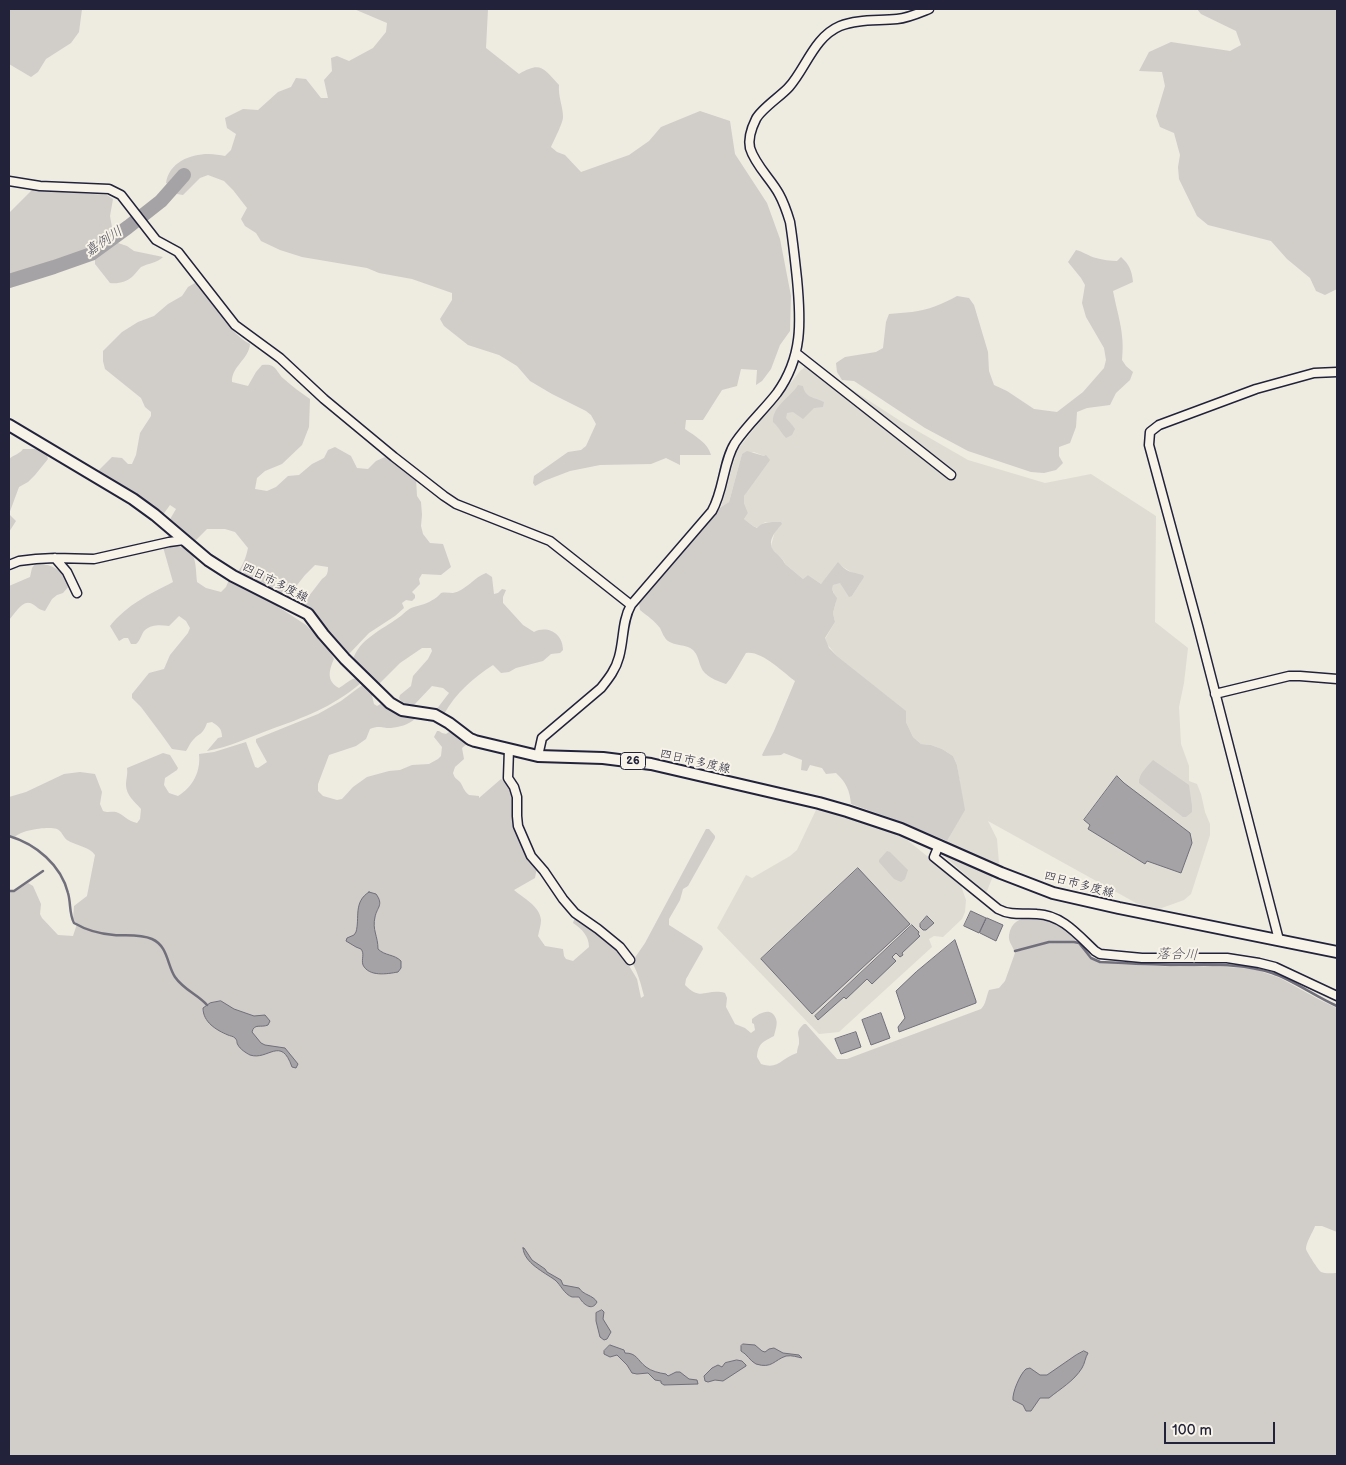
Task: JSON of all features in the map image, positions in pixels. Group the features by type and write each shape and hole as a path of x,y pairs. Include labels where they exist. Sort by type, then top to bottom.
{"main road":[{"name":"四日市多度線","path":"9,425 133,499 208,560 233,576 308,614 345,659 397,708 436,715 470,739 538,756 603,758 645,763 847,811 886,823 1024,882 1066,896 1337,952"}],"street":[{"path":"538,756 542,738 601,688 609,678 620,656 624,622 631,605 712,512 735,444 778,392 792,366 800,324 790,222 779,194 755,159 750,148 751,133 756,117 790,86 818,44 833,30 856,22 899,19 929,9"},
{"path":"9,181 40,186 109,189 121,195 156,240 178,252 235,325 280,358 324,400 444,496 456,504 550,541 631,605"},
{"path":"796,353 951,475"},
{"path":"1279,940 1149,445 1150,432 1158,425 1256,390 1314,373 1337,372"},
{"path":"9,565 19,561 55,558 94,559 184,540"},
{"path":"55,558 67,572 77,593"},
{"path":"1215,694 1289,676 1337,679"},
{"path":"509,749 508,778 514,787 518,826 531,856 575,912 620,948 630,960"},
{"path":"939,845 934,857 998,909 1011,914 1042,914 1053,917 1067,925 1100,954 1151,958 1227,958 1259,963 1281,970 1337,996"}],"shaded area":[{"path":"9,9 82,9 79,32 71,43 46,59 38,72 31,77 9,64"},
{"path":"354,9 488,9 486,48 519,74 532,68 541,68 559,85 563,120 551,147 565,155 581,172 629,155 649,141 661,127 700,111 730,121 735,154 767,203 780,239 791,296 790,331 780,345 771,369 762,381 756,385 757,370 741,369 737,386 722,390 703,420 686,420 685,429 704,443 711,455 680,455 680,465 666,458 651,464 600,465 570,471 535,486 533,483 534,476 568,452 581,450 586,446 596,424 591,415 586,411 530,381 517,366 499,355 468,345 444,326 440,319 452,300 452,293 412,279 379,273 367,268 302,257 261,241 256,233 245,226 241,219 247,208 224,181 208,175 200,178 183,195 177,194 176,190 182,187 180,183 184,175 175,181 172,178 170,185 166,183 171,170 187,158 202,154 225,156 231,150 236,134 227,128 225,118 243,109 258,110 278,92 291,87 296,78 306,79 321,98 328,98 324,80 332,71 331,58 337,56 349,61 373,48 386,32 387,23"},
{"path":"1197,9 1337,9 1337,289 1325,295 1316,291 1310,278 1287,259 1271,241 1208,225 1197,216 1179,179 1180,155 1174,133 1160,127 1156,116 1165,86 1162,72 1139,71 1149,52 1171,42 1230,51 1241,45 1236,31 1201,14"},
{"path":"32,190 107,195 113,199 110,216 113,233 97,248 9,277 9,213"},
{"path":"111,243 118,243 134,251 163,257 156,262 141,267 128,280 110,283 95,264 95,256 98,251"},
{"path":"1076,250 1106,260 1117,261 1121,257 1130,268 1133,282 1113,291 1122,333 1122,360 1133,372 1130,380 1116,393 1110,405 1087,408 1077,412 1076,427 1070,443 1059,447 1059,456 1063,463 1056,470 1044,473 1031,472 968,451 925,428 854,381 842,380 837,372 836,363 845,357 876,352 883,348 886,322 889,314 924,310 957,296 969,298 974,305 988,352 989,371 994,385 1007,391 1034,409 1057,412 1083,392 1104,368 1106,360 1104,348 1086,317 1082,303 1085,285 1068,262"},
{"path":"195,283 229,326 243,340 250,344 247,354 234,372 232,382 248,386 262,365 270,365 287,382 310,399 309,427 302,445 282,464 265,471 257,478 255,489 267,491 276,487 288,476 299,475 312,464 324,458 328,450 335,447 351,456 357,468 368,469 376,461 385,457 416,479 417,496 421,502 423,534 430,543 443,544 451,567 441,575 422,574 419,579 420,584 412,592 415,598 412,601 406,600 402,603 404,608 369,633 348,655 345,654 322,627 309,607 302,605 326,575 328,567 315,565 286,599 237,573 244,561 248,548 235,532 225,529 207,529 193,543 169,521 176,509 170,505 162,516 98,474 98,471 112,457 122,458 128,464 132,464 136,455 140,433 151,416 151,412 145,407 141,398 105,369 103,351 122,332 138,322 154,316 168,304 182,296 188,287"},
{"path":"809,357 851,389 902,422 968,460 1045,483 1091,474 1156,516 1155,622 1188,648 1179,707 1181,744 1189,766 1189,781 1197,784 1210,824 1210,835 1191,894 1184,900 1159,909 1136,903 988,821 997,839 999,863 985,896 975,883 942,854 964,810 957,765 953,756 942,749 921,744 913,737 906,722 905,711 837,656 826,643 825,639 835,622 833,613 836,602 832,587 840,582 852,596 860,583 859,574 854,574 840,565 821,584 808,575 803,579 785,564 772,549 775,531 781,522 765,522 758,528 744,519 748,513 744,503 744,496 764,456 754,452 742,454 729,502 721,507 737,450 803,369"},
{"path":"798,385 803,386 810,397 824,402 823,407 814,408 803,419 793,412 787,413 786,418 795,429 792,435 786,438 773,422 774,416 779,406"},
{"path":"23,449 37,449 46,452 48,459 28,482 19,487 9,514 9,459"},
{"path":"747,451 766,455 770,460 744,496 744,503 748,513 744,519 757,528 765,523 781,522 782,524 772,537 771,544 785,564 803,579 808,575 821,584 838,562 846,570 863,575 864,577 852,596 849,597 840,583 833,585 832,587 837,598 833,613 835,622 825,638 829,648 837,656 906,711 906,722 913,737 921,744 942,749 953,756 957,765 965,810 947,841 851,804 847,787 836,773 826,774 822,768 810,765 807,771 801,770 802,760 784,753 781,755 763,756 795,681 772,662 752,653 746,653 726,684 715,680 703,670 693,650 668,641 658,625 640,610 639,603 642,598 721,507 729,502 742,454"},
{"path":"9,514 16,521 9,532"},
{"path":"170,545 179,546 190,552 195,561 197,582 206,588 221,592 226,587 230,577 272,600 280,608 306,625 328,648 334,659 330,679 339,688 357,678 360,678 361,683 339,699 317,711 231,745 207,751 218,738 222,737 218,726 212,722 207,723 186,751 172,749 141,707 132,698 132,694 149,673 164,669 170,655 190,628 186,621 179,616 169,626 157,625 148,628 136,644 131,644 128,638 119,641 110,626 131,606 173,582 163,547"},
{"path":"35,564 51,566 56,569 64,576 69,586 63,593 52,599 45,611 30,603 26,603 9,620 9,586 30,577"},
{"path":"486,573 492,577 494,594 502,589 506,590 503,603 523,625 534,632 549,630 558,635 563,650 560,653 551,654 543,661 516,668 509,672 501,673 493,665 466,686 444,714 436,710 449,693 443,688 432,686 414,705 403,703 399,698 411,686 413,676 428,659 432,651 431,648 422,648 400,663 376,685 355,664 353,660 356,653 365,641 408,610 429,602 441,593 457,592"},
{"path":"365,683 374,691 372,696 374,704 377,706 384,702 415,716 415,719 397,727 370,729 366,739 356,746 329,755 318,784 318,791 323,796 337,800 342,799 353,787 367,777 400,770 412,765 429,764 441,756 442,747 434,737 437,731 446,734 452,730 469,742 462,748 464,759 455,767 453,773 469,795 479,796 479,798 501,779 512,788 515,798 516,818 537,867 535,878 514,890 538,911 541,920 538,936 545,946 563,949 566,959 573,961 589,947 588,939 584,933 573,923 575,917 578,917 619,949 637,979 641,998 644,996 632,962 645,943 706,829 709,829 715,838 688,886 683,889 680,900 669,919 669,925 702,946 703,949 686,979 685,985 695,993 700,994 725,993 727,998 726,1007 735,1024 751,1033 755,1030 752,1019 765,1012 774,1015 777,1023 774,1036 764,1042 759,1049 757,1057 761,1064 772,1066 797,1053 799,1044 798,1031 804,1024 837,1059 847,1059 981,1009 989,990 999,988 1005,981 1015,953 1009,937 1012,926 1018,920 1026,918 1043,919 1067,931 1089,957 1099,963 1254,969 1280,978 1337,1008 1337,1232 1322,1226 1315,1226 1306,1249 1321,1272 1337,1273 1337,1456 9,1456 9,892 14,892 28,883 33,886 41,904 40,914 42,918 58,935 73,936 77,924 73,919 74,906 87,896 95,855 89,850 67,840 57,829 35,829 23,832 15,837 9,835 9,797 26,792 64,774 80,772 95,774 102,792 100,804 103,811 116,812 137,823 140,819 141,809 128,792 126,785 127,768 163,753 170,755 178,768 165,778 164,785 169,793 178,796 188,788 195,778 199,766 199,754 214,752 246,742 255,767 258,768 267,762 256,739 318,714 341,701"},
{"path":"1153,760 1189,785 1192,812 1186,817 1183,817 1139,783 1142,773"},
{"path":"1117,776 1190,833 1192,843 1181,873 1147,861 1145,864 1088,829 1090,825 1084,820"},
{"path":"817,808 878,826 906,839 960,883 966,900 962,919 943,937 934,936 929,939 932,947 839,1032 819,1034 717,928 746,875 752,878 797,850"},
{"path":"887,851 908,870 905,879 901,882 894,879 879,862"},
{"path":"858,868 910,924 812,1014 761,959"},
{"path":"369,892 376,894 380,901 374,922 378,949 401,961 401,968 398,972 379,974 369,971 363,965 361,949 346,941 347,938 356,932 359,905 364,896"},
{"path":"971,911 986,918 979,933 964,926"},
{"path":"927,916 934,923 926,930 923,930 920,924"},
{"path":"987,918 1003,925 996,941 980,933"},
{"path":"912,925 919,932 920,936 902,953 903,955 900,957 896,953 892,957 896,961 872,984 867,979 846,999 844,997 818,1020 815,1016"},
{"path":"955,940 976,1003 899,1032 898,1027 905,1018 896,991"},
{"path":"221,1001 234,1009 254,1016 265,1015 270,1021 268,1025 256,1027 252,1032 265,1045 285,1048 298,1064 296,1068 292,1067 283,1052 274,1051 257,1056 250,1055 240,1048 234,1037 219,1031 211,1025 205,1017 203,1008 210,1003"},
{"path":"881,1013 890,1038 871,1045 862,1020"},
{"path":"856,1032 861,1047 841,1054 835,1039"},
{"path":"523,1248 532,1260 561,1280 563,1285 579,1288 593,1298 597,1302 595,1305 590,1307 579,1297 572,1297 567,1294 555,1280 531,1263"},
{"path":"602,1310 604,1312 603,1319 611,1332 607,1339 604,1340 600,1337 596,1321 596,1313"},
{"path":"743,1344 755,1345 765,1352 774,1348 783,1353 799,1355 802,1358 786,1356 769,1365 756,1364 741,1351"},
{"path":"610,1345 635,1356 650,1370 668,1376 680,1372 689,1379 697,1380 698,1384 664,1385 648,1373 632,1373 617,1355 610,1357 604,1354 604,1351"},
{"path":"1084,1351 1088,1353 1082,1368 1075,1377 1049,1398 1040,1398 1031,1411 1026,1411 1023,1405 1013,1400 1017,1384 1026,1369 1030,1368 1040,1375 1047,1375"},
{"path":"737,1360 742,1361 746,1366 723,1381 705,1381 704,1376 712,1368 718,1365 722,1367 725,1363"}],"waterway":[{"name":"嘉例川","path":"9,281 91,254 161,201 184,175"},
{"path":"9,836 38,850 60,873 69,897 71,916 74,923 99,933 143,936 157,942 164,951 175,977 186,989 207,1005"},
{"path":"9,891 14,891 43,871"},
{"name":"落合川","path":"1015,951 1049,942 1074,942 1079,943 1091,958 1100,962 1161,965 1227,965 1250,968 1280,976 1337,1006"}]}
